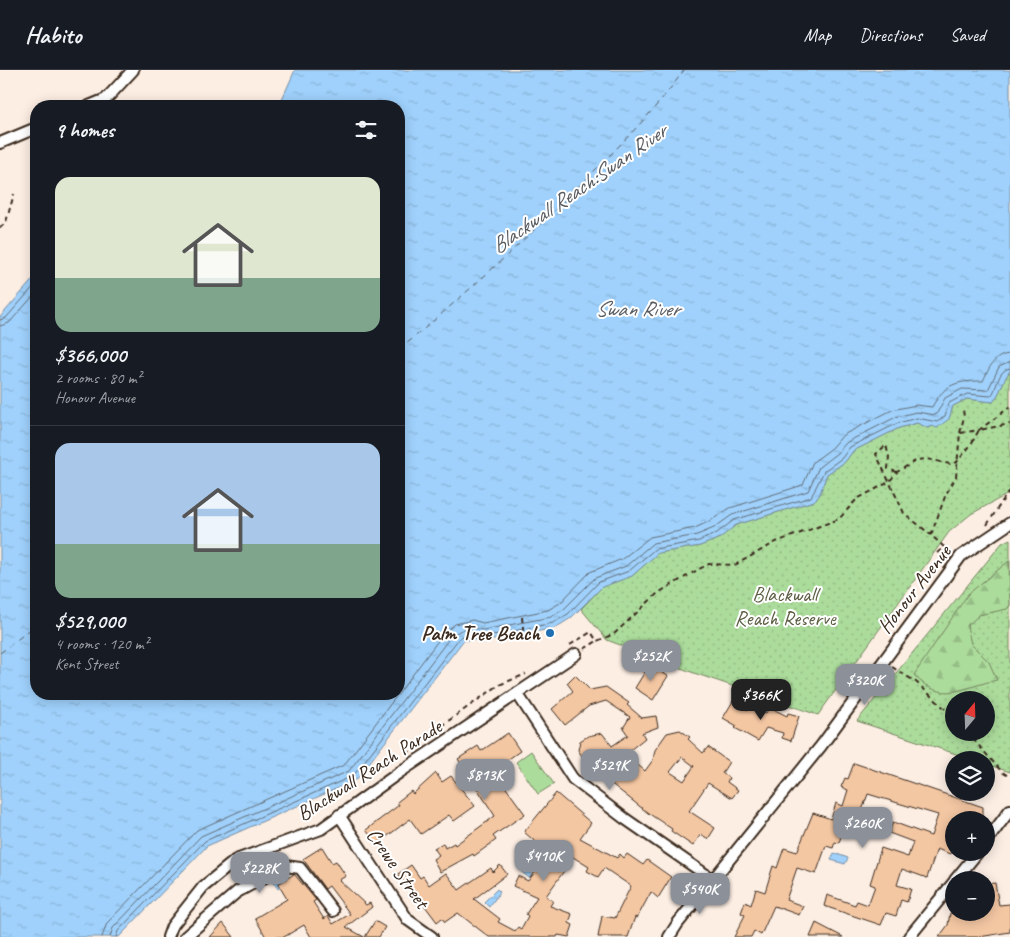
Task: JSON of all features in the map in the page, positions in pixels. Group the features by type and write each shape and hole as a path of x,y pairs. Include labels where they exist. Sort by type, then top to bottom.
{"street":[{"path":"104,100 133,70"},
{"path":"0,143 30,130"},
{"name":"Honour Avenue","path":"669,937 712,880 821,746 961,556 1010,523"},
{"name":"Blackwall Reach Parade","path":"168,937 172,926 203,887 236,860 321,829 339,814 576,654"},
{"path":"517,693 573,779 624,818 712,880"},
{"path":"995,830 1010,810"},
{"name":"Crewe Street","path":"339,814 408,920 432,937"},
{"path":"962,871 971,861"},
{"path":"185,937 237,892 285,866 300,868 333,911"},
{"path":"909,937 945,892"}],"path":[{"path":"0,228 6,222 14,194"},
{"path":"960,433 979,430 1010,407"},
{"path":"931,535 946,494 956,477 960,433 964,417 963,409"},
{"path":"898,472 888,469 886,445 876,454 888,482 904,513 944,547 938,553"},
{"path":"987,525 1010,489"},
{"path":"522,617 524,638"},
{"path":"576,654 597,641"},
{"path":"883,660 916,682 945,709"},
{"path":"975,741 1002,772 1010,776"}],"green space":[{"name":"Blackwall Reach Reserve","path":"1010,371 1010,493 971,514 949,532 818,715 694,673 607,640 581,609 602,587 632,576 658,553 700,546 720,538 736,525 814,501 819,496 827,474 845,462 853,451 899,428 917,423 928,428 949,419 953,406 967,399 993,402"},
{"path":"1010,539 1010,772 995,767 995,751 947,751 857,721 1002,543"},
{"path":"1009,561 1010,605 1007,609 979,615 967,626 971,644 989,662 997,680 954,691 944,692 935,690 914,675 968,594"},
{"path":"531,751 554,784 538,794 516,762"}],"water":[{"name":"Swan River","path":"295,70 1010,70 1010,371 993,402 967,399 953,406 949,419 937,428 932,426 928,428 917,423 899,428 853,451 845,462 827,474 819,496 814,501 736,525 720,538 700,546 658,553 632,576 602,587 571,618 555,628 483,642 473,639 463,641 356,780 207,846 119,937 0,937 0,317 30,283 30,700 405,700 405,100 282,100"},
{"path":"834,853 848,858 845,864 831,860"},
{"path":"533,859 537,862 529,871 532,874 529,878 522,872"},
{"path":"282,871 289,881 278,889 271,879"},
{"path":"497,889 500,892 489,907 484,902"}],"building":[{"path":"649,665 668,676 653,700 635,688"},
{"path":"575,675 590,690 606,687 629,703 627,705 642,718 656,716 658,727 642,733 645,738 625,754 645,771 653,760 655,750 667,733 680,730 690,737 688,739 703,753 708,747 729,762 722,773 729,778 727,782 738,790 732,798 708,783 689,811 715,828 708,839 701,834 693,846 599,774 587,757 584,759 578,750 580,741 588,736 602,733 612,746 628,735 623,728 630,717 606,701 589,706 565,725 552,709 573,691 567,683","holes":["682,757 694,766 684,781 670,772"]},
{"path":"733,701 748,710 752,704 766,713 769,707 787,716 788,713 799,716 791,741 782,738 783,733 766,728 758,741 735,728 737,726 723,718"},
{"path":"508,733 520,751 493,770 525,814 493,836 496,840 474,856 473,854 440,872 433,859 439,855 434,848 443,843 445,848 454,843 455,845 495,816 458,759 478,746 481,751"},
{"path":"854,763 945,794 945,801 965,801 983,807 983,811 945,811 945,852 937,849 927,878 902,869 897,885 911,889 907,902 901,900 896,916 886,913 881,925 824,906 827,895 855,905 857,901 868,905 875,886 870,884 881,848 908,857 913,842 889,833 893,822 931,836 938,815 868,794 858,821 847,817 839,843 835,842 833,848 826,846 816,874 797,868 786,900 803,906 799,915 774,906 761,935 754,931 751,937 734,937 745,915 741,913 745,902 751,905 756,889 765,892 773,866 777,868 784,848 797,852 813,813 831,819 836,803 843,806 848,790 841,787 845,778 848,779"},
{"path":"436,773 442,782 451,776 475,806 454,821 449,815 421,834 410,819 377,844 366,830 399,805 397,802 411,791 413,794"},
{"path":"556,793 591,823 580,838 617,858 620,854 624,858 627,854 643,865 647,860 671,877 658,898 651,892 637,918 635,917 628,937 598,937 602,916 615,918 631,886 604,868 598,877 587,871 589,867 565,852 556,866 564,871 546,896 553,901 550,906 572,914 569,923 573,925 569,937 558,935 557,937 489,937 458,913 445,922 442,918 437,922 422,902 419,903 398,874 411,865 420,878 423,876 429,885 446,873 459,890 491,868 493,872 500,865 507,874 474,899 500,919 498,922 515,931 518,927 521,929 528,916 526,914 537,897 513,886 518,876 528,881 541,864 538,861 546,851 524,832"},
{"path":"322,847 332,863 336,861 346,876 339,880 366,905 370,903 372,907 346,927 364,937 311,937 304,925 284,937 266,937 255,918 287,899 278,884 294,874 316,900 313,902 324,919 328,916 333,924 350,914 329,886 325,889 303,859"},
{"path":"995,883 999,905 1010,904 1010,932 979,937 939,937 949,921 995,921"},
{"path":"375,921 385,927 379,937 365,937"},
{"path":"223,923 234,937 210,937"},
{"path":"816,923 843,937 810,937"}],"ferry route":[{"path":"405,345 489,271 605,160 633,132 684,70"},
{"path":"0,653 30,630"}],"place":[{"name":"Palm Tree Beach","path":"550,633"}],"water label":[{"name":"Blackwall Reach:Swan River","path":"578,188"}]}
